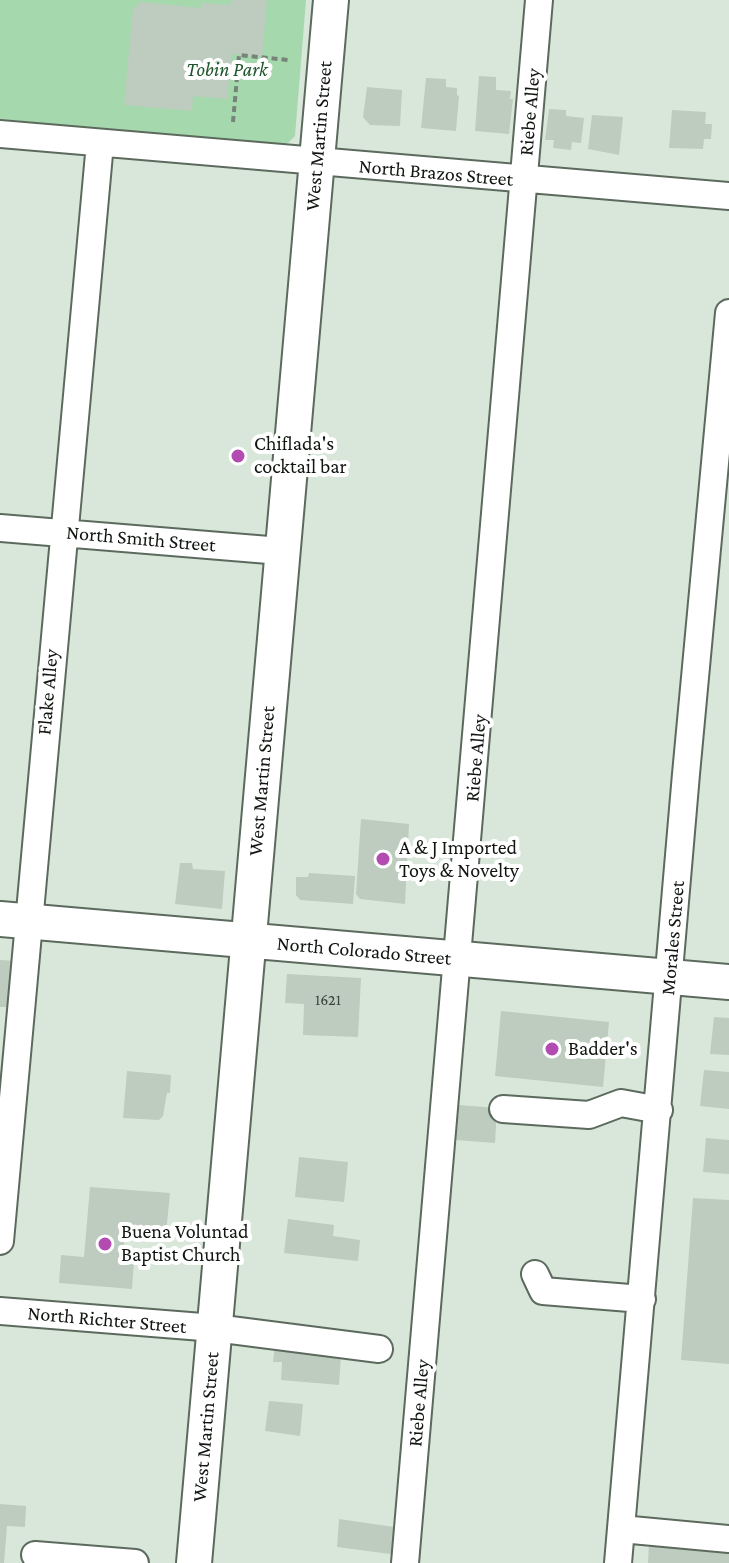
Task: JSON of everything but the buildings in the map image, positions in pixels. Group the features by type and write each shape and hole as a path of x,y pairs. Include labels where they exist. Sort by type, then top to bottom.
{"main road":[{"name":"West Martin Street","path":"194,1563 331,0"},
{"name":"North Colorado Street","path":"14,920 729,982"}],"street":[{"name":"Riebe Alley","path":"405,1563 539,0"},
{"name":"North Brazos Street","path":"0,134 729,196"},
{"name":"Flake Alley","path":"0,1241 14,920 62,532 100,143"},
{"name":"Morales Street","path":"618,1563 729,313"},
{"name":"North Smith Street","path":"0,528 281,551"},
{"path":"503,1109 589,1115 621,1103 659,1110"},
{"path":"535,1274 543,1291 642,1299"},
{"name":"North Richter Street","path":"0,1311 215,1328 379,1349"},
{"path":"621,1529 729,1539"},
{"path":"35,1555 135,1563"}],"path":[{"path":"233,122 239,55 288,60"}],"green space":[{"name":"Tobin Park","path":"0,0 306,0 295,136 288,143 278,145 0,119"}],"place":[{"name":"Chiflada's cocktail bar","path":"238,456"},
{"name":"A & J Imported Toys & Novelty","path":"383,859"},
{"name":"Badder's","path":"552,1049"},
{"name":"Buena Voluntad Baptist Church","path":"105,1244"}]}
